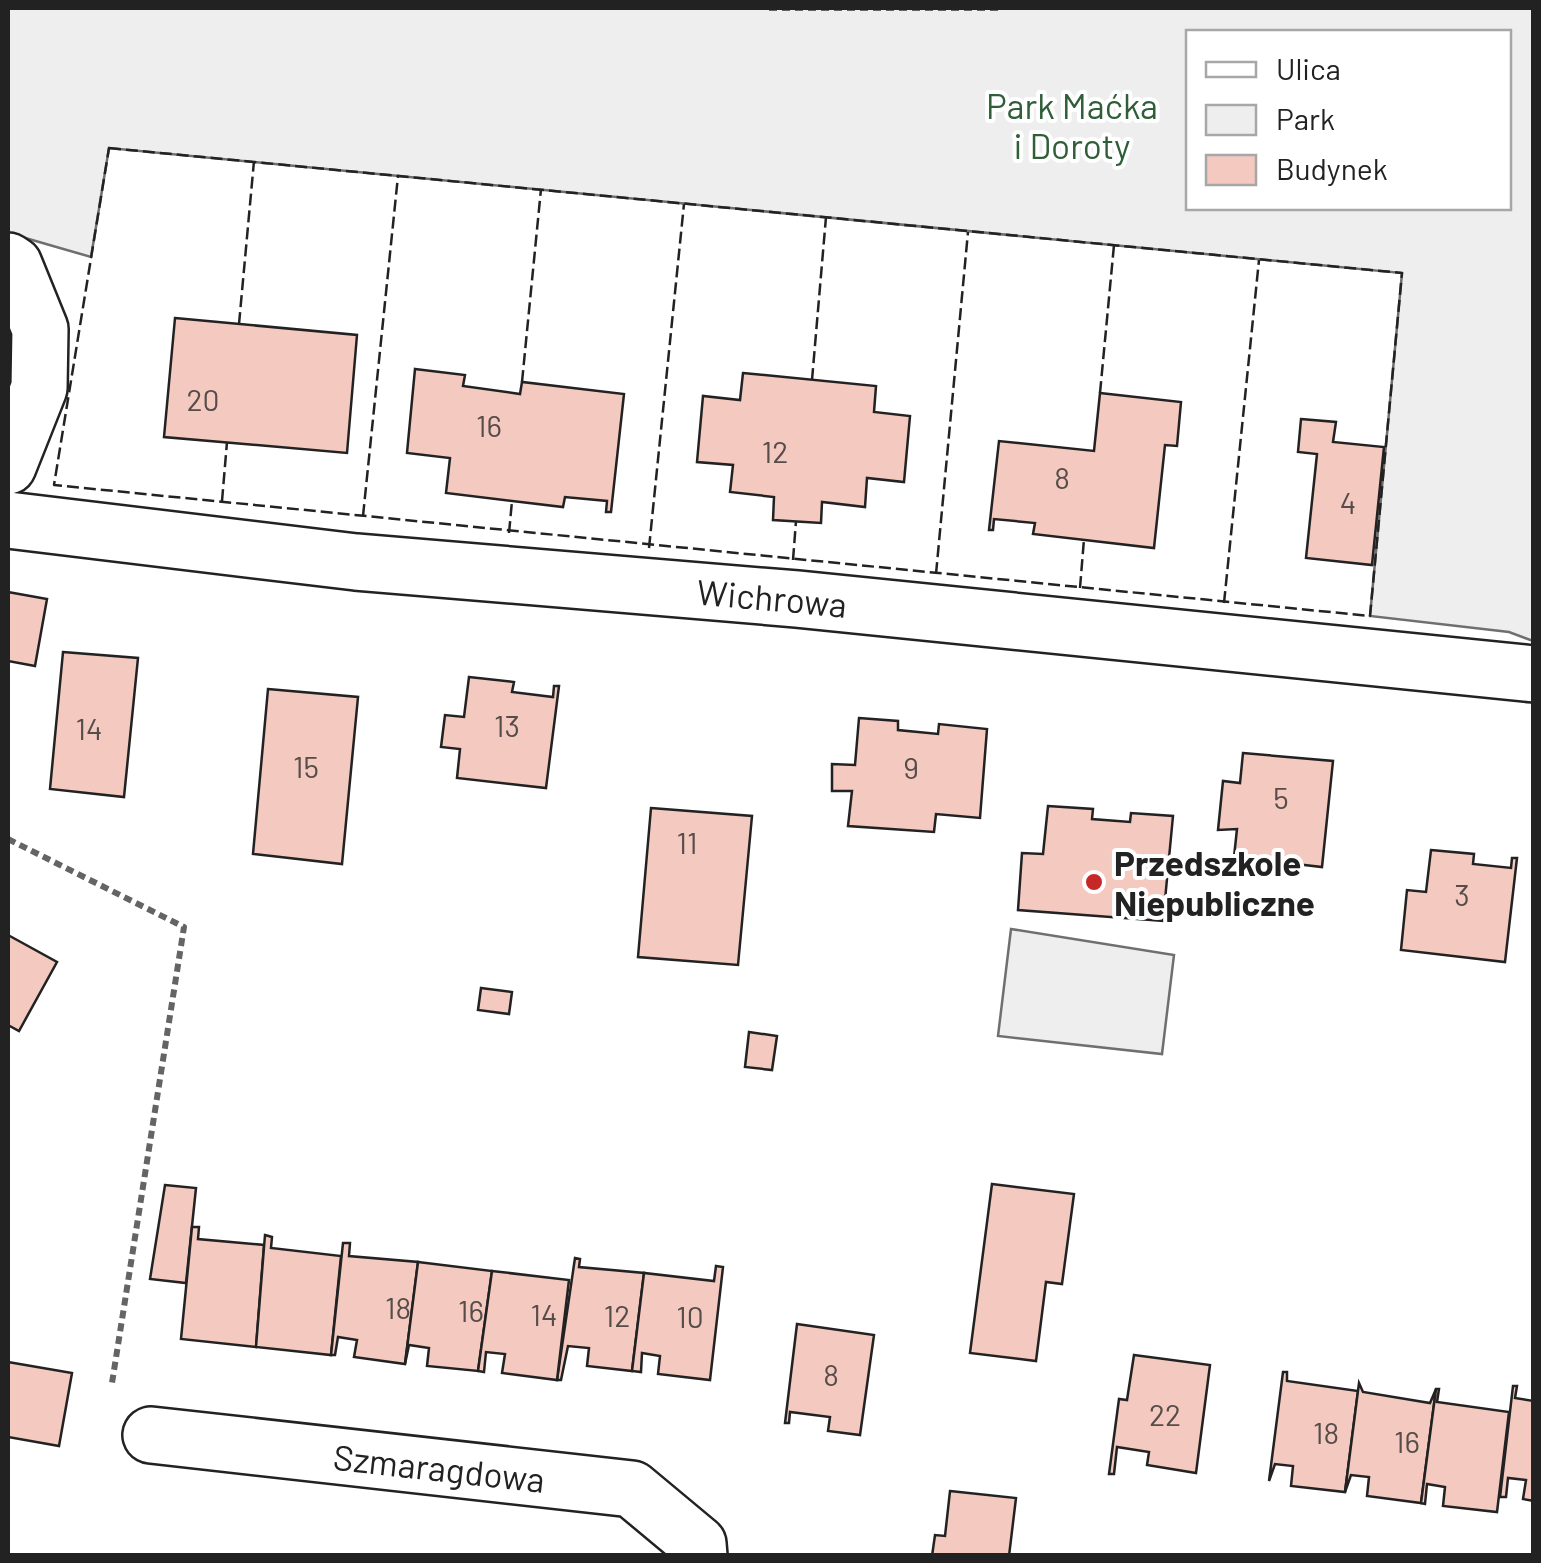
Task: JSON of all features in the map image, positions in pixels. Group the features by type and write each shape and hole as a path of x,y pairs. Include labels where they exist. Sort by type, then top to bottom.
{"street":[{"path":"8,261 14,265 40,329 39,388 8,466"},
{"name":"Wichrowa","path":"8,520 356,562 797,599 1534,674"},
{"name":"Szmaragdowa","path":"151,1434 632,1490 698,1544 699,1556"}],"path":[{"path":"769,8 1000,8"},
{"path":"8,839 184,927 105,1428 151,1434"}],"green space":[{"name":"Park Maćka i Doroty","path":"8,8 1533,8 1533,641 1509,632 1370,616 1402,273 109,148 91,257 8,233"},
{"path":"1011,929 1174,955 1162,1054 998,1036"}],"building":[{"path":"175,318 357,335 347,453 164,437"},
{"path":"415,369 465,375 463,386 520,394 522,382 624,394 611,512 606,512 607,501 565,497 563,507 446,493 450,458 407,453"},
{"path":"743,373 876,386 874,412 910,416 904,482 867,478 865,507 822,502 821,523 773,520 774,497 730,492 733,465 697,462 703,396 740,400"},
{"path":"1100,393 1181,402 1177,446 1165,445 1154,548 1033,534 1035,523 994,519 993,530 989,530 999,441 1094,451"},
{"path":"1301,419 1336,422 1333,442 1384,447 1372,565 1306,558 1317,454 1298,452"},
{"path":"8,592 47,599 35,666 8,661"},
{"path":"63,652 138,658 124,797 50,789"},
{"path":"469,677 514,682 512,692 553,697 554,686 559,686 546,788 457,778 460,749 441,747 445,715 464,717"},
{"path":"268,689 358,697 342,864 253,854"},
{"path":"859,718 898,721 898,730 938,734 939,724 987,729 980,818 936,814 934,832 848,826 852,791 832,791 832,764 855,765"},
{"path":"1243,753 1333,761 1322,867 1234,857 1237,829 1218,830 1223,781 1240,783"},
{"name":"Przedszkole Niepubliczne","path":"1048,806 1093,809 1092,819 1130,822 1131,813 1173,816 1163,921 1018,910 1022,853 1043,854"},
{"path":"651,808 752,816 738,965 638,957"},
{"path":"1431,850 1474,854 1473,864 1511,868 1512,858 1517,858 1505,962 1401,950 1407,890 1426,892"},
{"path":"8,935 57,962 19,1031 8,1025"},
{"path":"481,988 512,992 509,1014 478,1010"},
{"path":"749,1032 777,1036 772,1070 745,1067"},
{"path":"992,1184 1074,1194 1062,1284 1046,1282 1036,1361 970,1353"},
{"path":"165,1185 196,1188 186,1283 150,1279"},
{"path":"192,1227 199,1227 198,1239 264,1245 256,1347 181,1339"},
{"path":"265,1235 272,1237 271,1248 341,1256 331,1355 256,1347"},
{"path":"343,1243 350,1243 349,1256 418,1262 405,1364 354,1357 357,1340 338,1337 335,1355 331,1355"},
{"path":"575,1258 580,1259 579,1267 644,1273 632,1371 587,1366 589,1348 568,1346 561,1380 557,1380"},
{"path":"418,1262 492,1271 478,1371 427,1366 429,1348 409,1345 405,1364"},
{"path":"716,1266 723,1267 710,1380 658,1374 660,1356 642,1353 641,1372 632,1371 644,1273 714,1281"},
{"path":"492,1271 569,1280 557,1380 502,1373 505,1354 486,1352 484,1372 478,1371"},
{"path":"797,1324 874,1335 860,1435 828,1431 830,1417 790,1412 789,1423 785,1423"},
{"path":"1134,1355 1210,1365 1196,1473 1147,1465 1149,1452 1117,1447 1114,1474 1109,1474 1119,1399 1127,1400"},
{"path":"8,1362 72,1373 59,1446 8,1437"},
{"path":"1283,1372 1287,1372 1287,1381 1358,1391 1345,1492 1291,1486 1293,1466 1275,1464 1269,1481"},
{"path":"1359,1383 1363,1392 1430,1403 1436,1389 1421,1503 1367,1496 1369,1477 1351,1475 1345,1492"},
{"path":"1513,1386 1517,1386 1515,1398 1534,1401 1534,1501 1523,1499 1526,1480 1508,1478 1506,1497 1500,1497"},
{"path":"1436,1389 1437,1402 1509,1412 1497,1512 1443,1506 1445,1487 1427,1484 1425,1504 1421,1503"},
{"path":"950,1491 1016,1498 1009,1556 932,1556 935,1535 945,1536"}],"fence":[{"path":"109,148 1402,273 1370,616 54,485 109,148"},
{"path":"239,324 254,161"},
{"path":"363,516 398,176"},
{"path":"522,382 541,189"},
{"path":"649,548 684,204"},
{"path":"812,380 826,217"},
{"path":"936,574 968,232"},
{"path":"1100,393 1114,245"},
{"path":"1224,603 1259,260"},
{"path":"222,501 227,442"},
{"path":"509,533 512,501"},
{"path":"793,560 796,521"},
{"path":"1080,588 1084,539"}],"place":[{"name":"Przedszkole Niepubliczne","path":"1094,882"}]}
